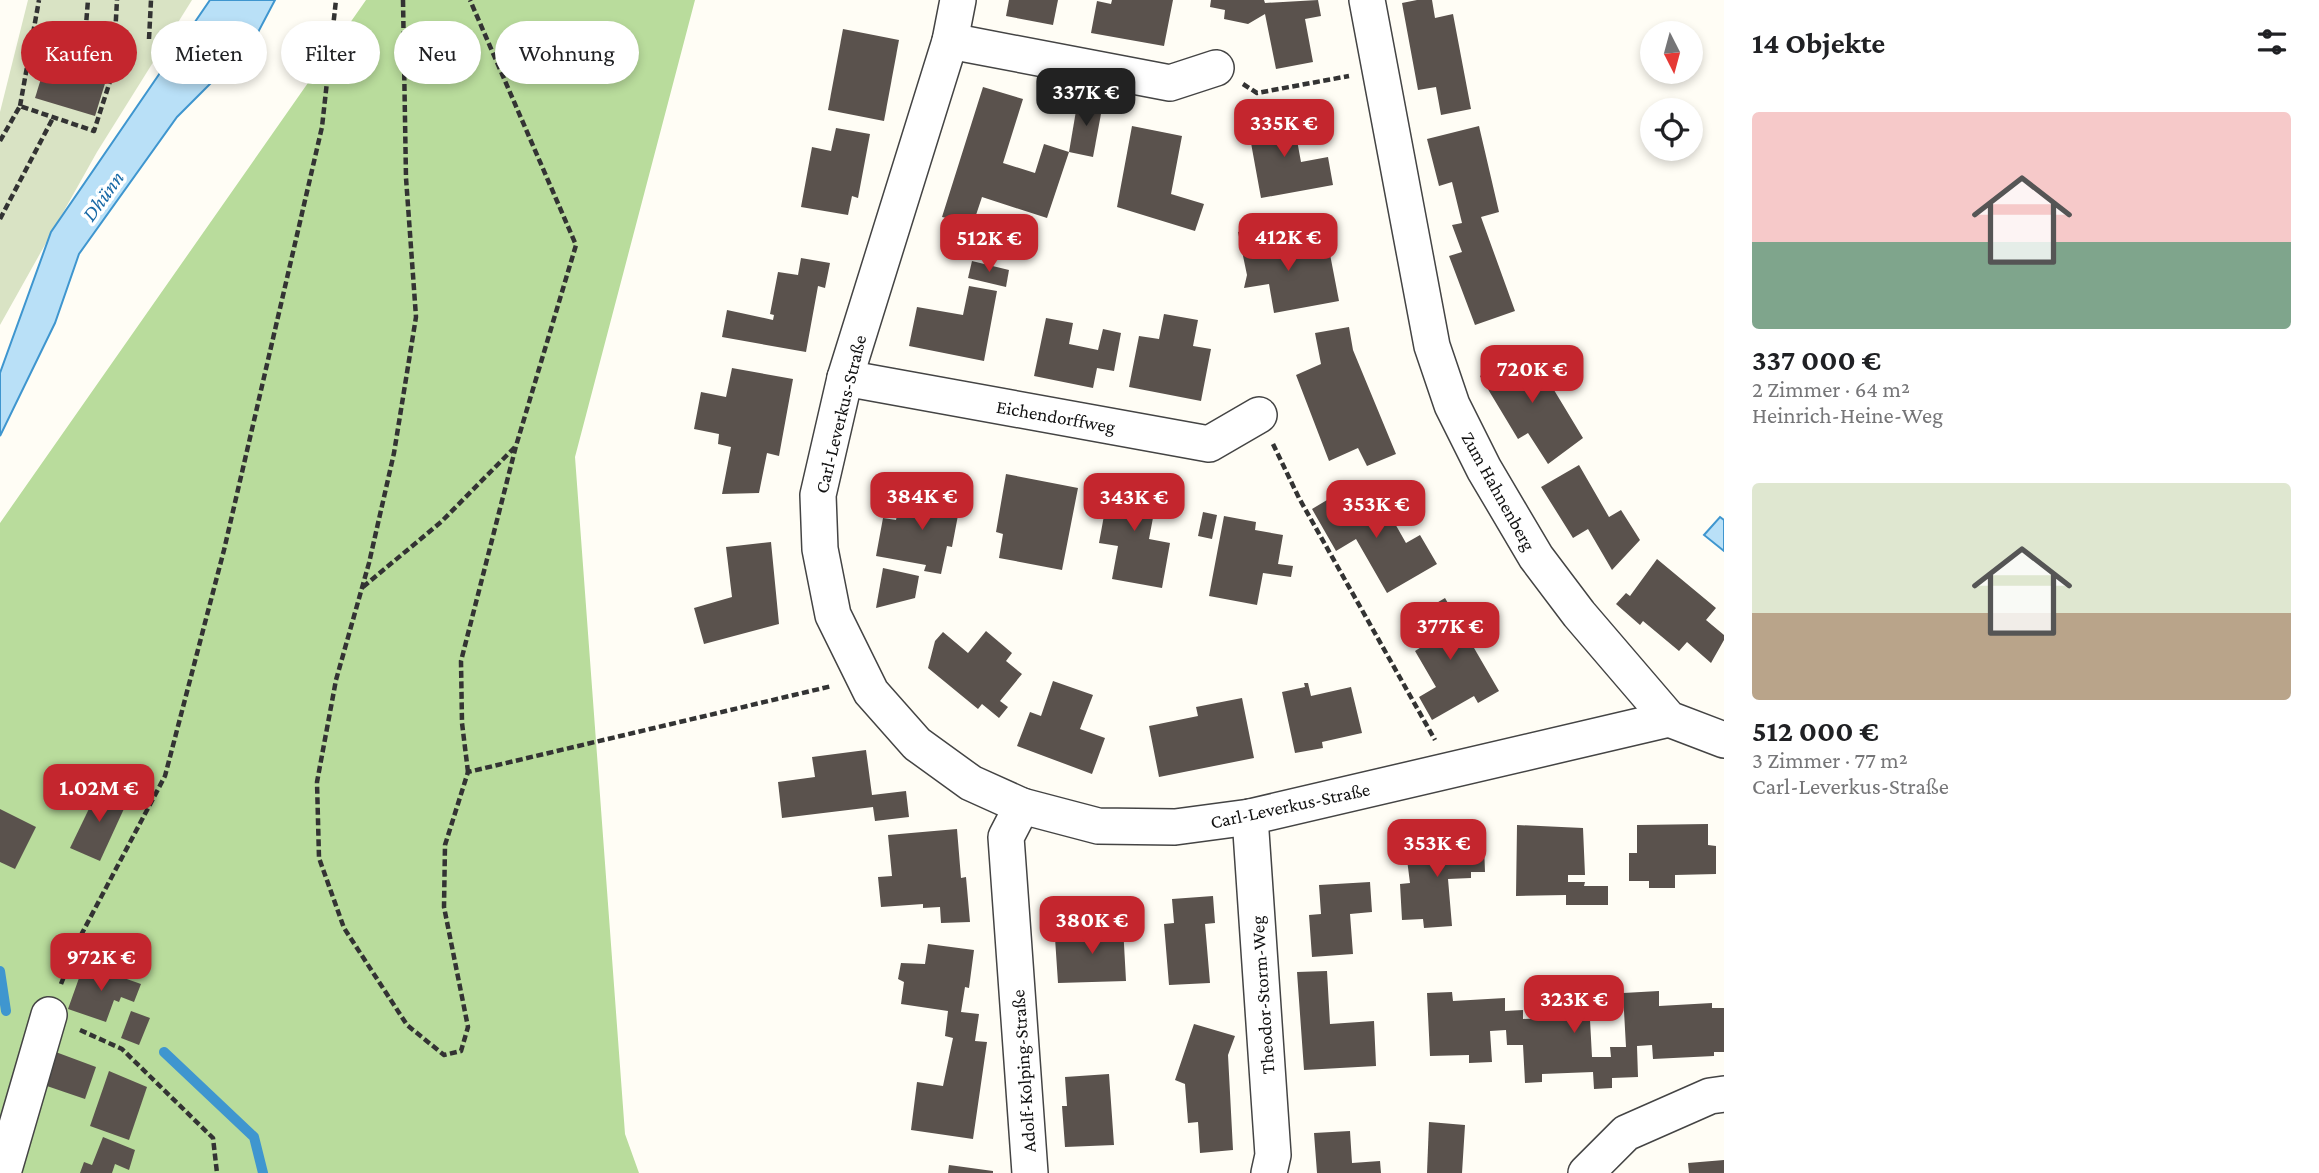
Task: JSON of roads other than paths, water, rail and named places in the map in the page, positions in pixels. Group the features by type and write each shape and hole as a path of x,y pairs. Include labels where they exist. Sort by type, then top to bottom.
{"street":[{"name":"Carl-Leverkus-Straße","path":"958,0 950,41 845,378 818,495 820,549 833,615 871,692 917,744 971,783 1022,806 1098,826 1175,827 1250,817 1669,719"},
{"name":"Zum Hahnenberg","path":"1367,0 1432,346 1452,405 1483,469 1536,557 1579,614 1669,719 1724,740"},
{"path":"950,41 1170,83 1216,68"},
{"name":"Eichendorffweg","path":"845,378 1209,444 1259,415"},
{"name":"Adolf-Kolping-Straße","path":"1022,806 1006,837 1030,1173"},
{"name":"Theodor-Storm-Weg","path":"1250,817 1273,1155 1269,1173"},
{"path":"3,1173 49,1015"},
{"path":"1586,1173 1626,1133 1710,1096 1724,1094"}],"water":[{"path":"210,0 275,0 264,21 196,21"},
{"name":"Dhünn","path":"152,84 210,84 177,117 79,254 55,323 0,436 0,373 51,232"},
{"path":"1720,517 1724,520 1724,551 1704,535"}],"waterway":[{"path":"0,971 6,1011"},
{"path":"164,1052 254,1137 263,1173"}]}
